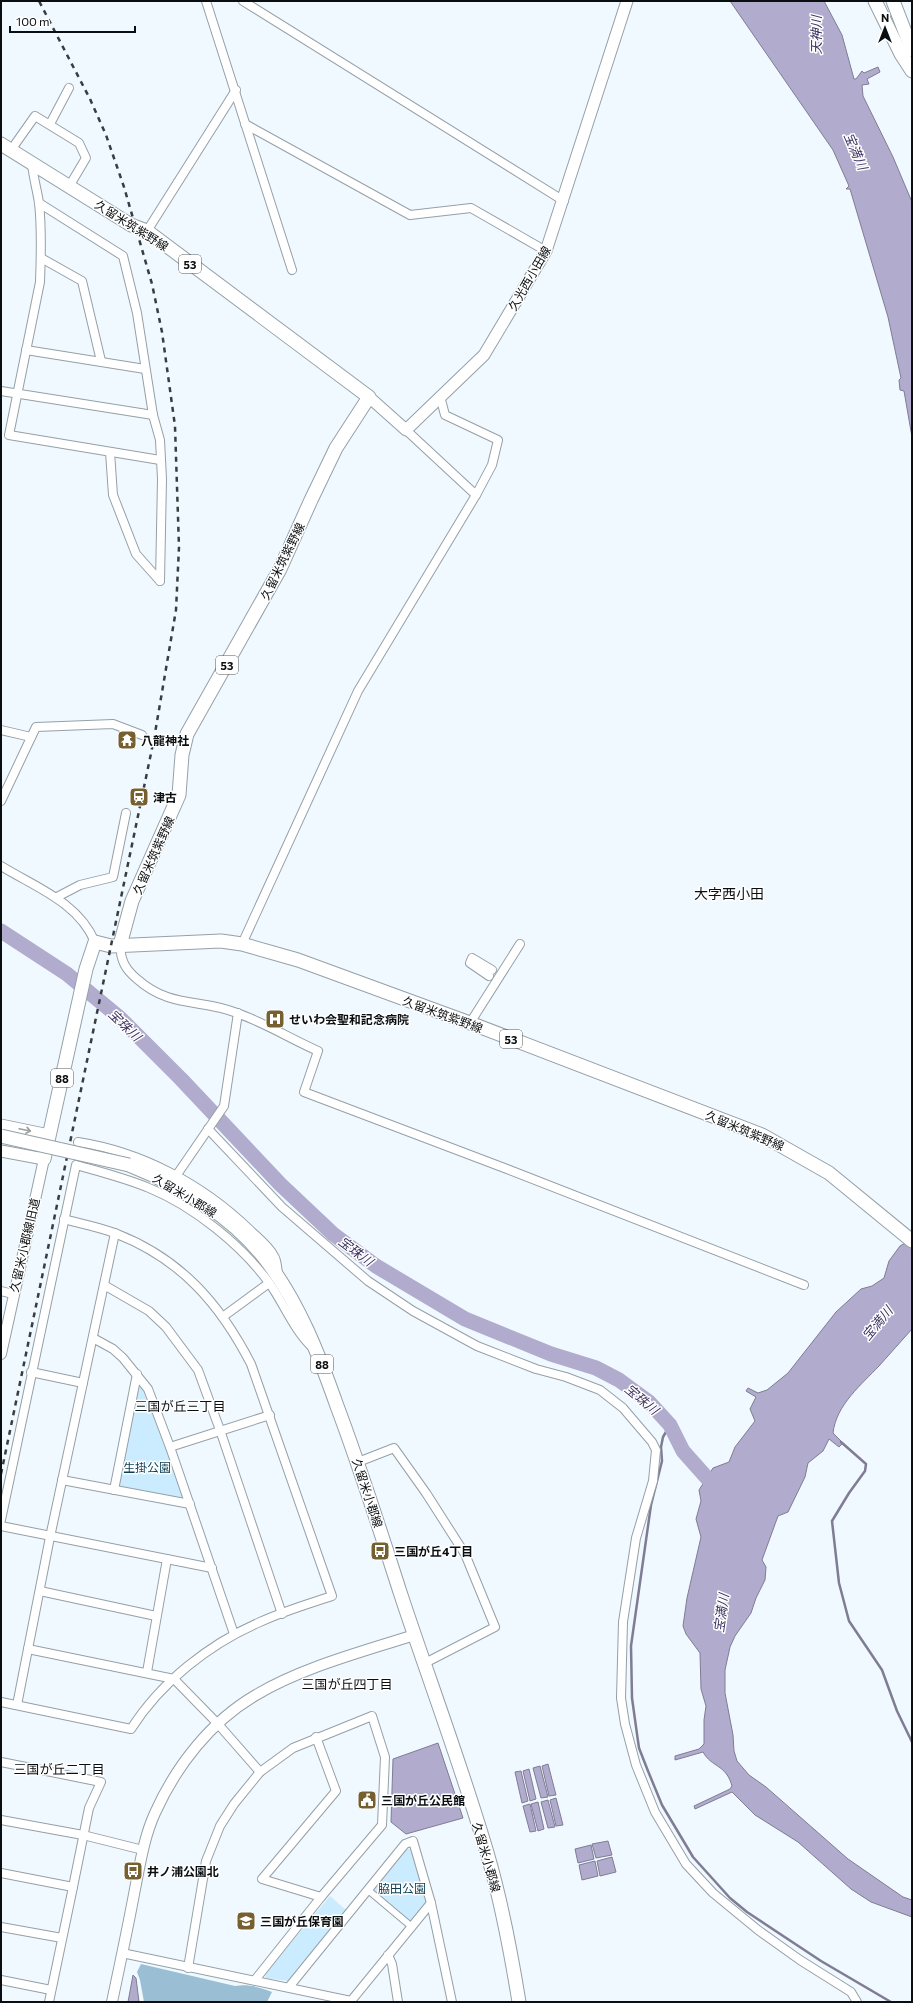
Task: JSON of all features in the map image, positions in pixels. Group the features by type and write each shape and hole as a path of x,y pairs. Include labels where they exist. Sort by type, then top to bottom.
{"main road":[{"name":"久光西小田線","path":"406,430 484,354 546,251 564,201 628,1"},
{"path":"875,1 901,54 912,71"},
{"path":"892,1 912,50"},
{"name":"久留米筑紫野線","path":"6,147 70,185 131,225 147,231 369,397 336,448 280,569 187,734 182,755 179,795 132,901 120,945 221,941 242,944 298,960 470,1023 762,1135 829,1173 912,1241"},
{"path":"369,397 406,430"},
{"path":"95,942 107,946 120,945"},
{"name":"88","path":"44,1159 86,969 95,942"},
{"path":"1,1125 49,1134"},
{"name":"久留米小郡線","path":"1,1136 129,1165 178,1188 222,1218 261,1254 275,1283 317,1352 358,1462 489,1858 510,1946 519,2002"},
{"path":"1,1151 44,1159"}],"street":[{"path":"206,1 236,90 245,124 292,270"},
{"path":"242,1 564,201"},
{"path":"50,124 69,88"},
{"path":"147,231 236,90"},
{"path":"6,147 35,116 50,124 79,142 86,158 70,185"},
{"path":"245,124 410,215 471,208 546,251"},
{"path":"32,163 33,178 38,203 41,258 40,282 9,435 160,460"},
{"path":"38,203 123,256 137,313 153,415 160,440 162,479 160,581 136,554 113,495 110,452"},
{"path":"41,258 82,281 101,362"},
{"path":"26,350 146,369"},
{"path":"1,391 153,415"},
{"path":"242,944 358,690 476,495 492,465 498,440 445,415 440,396"},
{"path":"406,430 476,495"},
{"path":"1,801 36,727 113,724 142,735"},
{"path":"1,730 31,737"},
{"path":"57,897 80,885 112,877 126,813"},
{"path":"1,866 57,897 77,915 92,933 95,942"},
{"path":"470,1023 520,944"},
{"path":"120,945 121,960 130,973 153,992 166,998 218,1007 238,1013 318,1051 304,1092 507,1169 804,1285"},
{"path":"490,973 498,979"},
{"path":"176,1176 224,1106 238,1013"},
{"path":"209,1127 282,1207 368,1281 413,1311 477,1346 536,1369 566,1377 600,1390 623,1408 652,1442 656,1450 652,1481 636,1538 628,1584 623,1622 621,1662 621,1698 624,1718 636,1765 655,1812 686,1864 713,1893 758,1930 800,1960 851,1992 858,2002"},
{"path":"78,1142 102,1146 142,1159 176,1176 228,1209 274,1256 275,1283"},
{"name":"久留米小郡線旧道","path":"1,1354 44,1159"},
{"path":"1,1520 31,1372 76,1165 150,1188 183,1205 204,1220 275,1283"},
{"path":"1,1702 131,1729 142,1711 174,1678 190,1664 234,1634 282,1614 332,1596 251,1364 235,1333 224,1316 184,1273 158,1255 116,1233 64,1219"},
{"path":"17,1706 50,1537 116,1233"},
{"path":"224,1316 275,1283"},
{"path":"104,1285 148,1311 166,1327 198,1370 220,1430 282,1614"},
{"path":"1,1291 14,1294"},
{"path":"93,1338 112,1349 137,1374 148,1390 170,1447 234,1634"},
{"path":"31,1372 83,1383"},
{"path":"114,1490 137,1374"},
{"path":"170,1447 270,1415"},
{"path":"358,1462 394,1448 426,1493 464,1554 495,1627 425,1663"},
{"path":"62,1480 190,1504"},
{"path":"1,1526 50,1537 212,1568"},
{"path":"147,1672 167,1559"},
{"path":"40,1591 156,1616"},
{"path":"112,2002 143,1850 155,1813 181,1765 218,1724 256,1695 290,1678 414,1635"},
{"path":"28,1649 174,1678 218,1724 260,1772"},
{"path":"188,1968 206,1861 220,1826 234,1804 260,1772 293,1748 316,1737 372,1716 385,1757 386,1771 382,1825 321,1897 255,1980"},
{"path":"316,1737 336,1791 262,1879 321,1897"},
{"path":"1,1762 101,1782 89,1808 50,1996"},
{"path":"1,1820 83,1835 143,1850"},
{"path":"289,1987 405,1844 413,1841 431,1903 452,2002"},
{"path":"1,1873 73,1887"},
{"path":"368,1890 412,1927"},
{"path":"122,1953 351,2001 431,1903"},
{"path":"1,1927 62,1938"},
{"path":"388,1955 392,1964 398,2002"},
{"path":"1,1980 50,1996"},
{"path":"1,1985 50,1996"}],"green space":[{"name":"生掛公園","path":"138,1387 143,1387 183,1496 180,1499 121,1487 118,1483"},
{"name":"脇田公園","path":"407,1849 412,1849 426,1900 426,1905 411,1922 372,1891"},
{"path":"330,1896 346,1910 288,1981 266,1978 265,1974"}],"shaded area":[{"path":"141,1964 235,1986 254,1986 272,1992 267,2002 144,2002 137,1972"}],"water":[{"path":"730,1 824,1 842,35 854,79 856,79 862,71 864,73 878,67 880,72 867,79 869,84 862,85 863,96 893,157 912,202 912,437 904,391 900,390 899,380 901,378 888,317 850,189 846,189 849,186 833,150"},
{"name":"宝満川","path":"912,1239 912,1329 844,1404 835,1423 833,1433 843,1443 839,1447 829,1439 823,1451 808,1463 805,1477 788,1512 778,1516 762,1560 766,1567 765,1580 756,1598 751,1613 735,1636 730,1647 725,1670 725,1693 733,1735 734,1751 737,1761 749,1775 766,1787 848,1859 903,1897 912,1900 912,1917 871,1902 851,1889 798,1842 755,1815 732,1792 695,1809 694,1806 730,1789 732,1786 723,1770 710,1761 703,1752 675,1760 675,1756 699,1749 704,1744 704,1720 706,1706 701,1689 700,1653 686,1634 683,1626 687,1598 701,1537 696,1519 701,1501 699,1490 713,1468 729,1462 735,1447 755,1421 750,1409 756,1397 746,1391 748,1388 758,1393 767,1390 788,1373 836,1312 861,1289 872,1286 884,1278 889,1261 900,1246"},
{"path":"438,1743 463,1818 406,1834 391,1822 393,1759"},
{"path":"548,1764 556,1795 549,1796 542,1766"},
{"path":"540,1766 548,1797 541,1798 533,1768"},
{"path":"529,1769 536,1799 530,1801 523,1771"},
{"path":"521,1771 528,1801 522,1803 515,1772"},
{"path":"556,1798 563,1825 556,1826 550,1800"},
{"path":"548,1800 555,1827 548,1828 541,1802"},
{"path":"538,1802 544,1829 538,1831 531,1804"},
{"path":"530,1804 536,1831 530,1832 523,1806"},
{"path":"608,1841 612,1855 596,1858 592,1844"},
{"path":"591,1845 594,1859 578,1863 575,1849"},
{"path":"612,1857 616,1872 600,1876 597,1861"},
{"path":"595,1861 598,1876 582,1880 579,1865"},
{"path":"133,1975 136,1978 139,2002 128,2002"}],"waterway":[{"name":"宝珠川","path":"1,931 67,974 120,1018 181,1079 280,1184 333,1234 376,1266 465,1319 551,1354 596,1368 619,1380 649,1402 670,1425 683,1451 715,1487 721,1491"},
{"path":"670,1425 663,1437 661,1447 662,1461 651,1505 631,1646 632,1698 639,1748 662,1805 693,1857 730,1898 747,1912 821,1961 891,2002"},
{"path":"841,1442 866,1464 865,1471 849,1493 832,1521 839,1583 849,1621 882,1670 897,1711 912,1742"}],"railway":[{"path":"1,1474 154,739 176,610 179,547 175,426 162,332 152,284 124,187 106,135 90,99 39,1"}],"place":[{"name":"八龍神社","path":"127,740"},
{"name":"津古","path":"139,797"},
{"name":"せいわ会聖和記念病院","path":"275,1019"},
{"name":"三国が丘4丁目","path":"380,1551"},
{"name":"三国が丘公民館","path":"367,1800"},
{"name":"井ノ浦公園北","path":"133,1871"},
{"name":"三国が丘保育園","path":"246,1921"}],"district":[{"name":"大字西小田","path":"729,893"},
{"name":"三国が丘三丁目","path":"180,1406"},
{"name":"三国が丘四丁目","path":"347,1684"},
{"name":"三国が丘二丁目","path":"59,1769"}],"water label":[{"name":"天神川","path":"816,35"}]}
